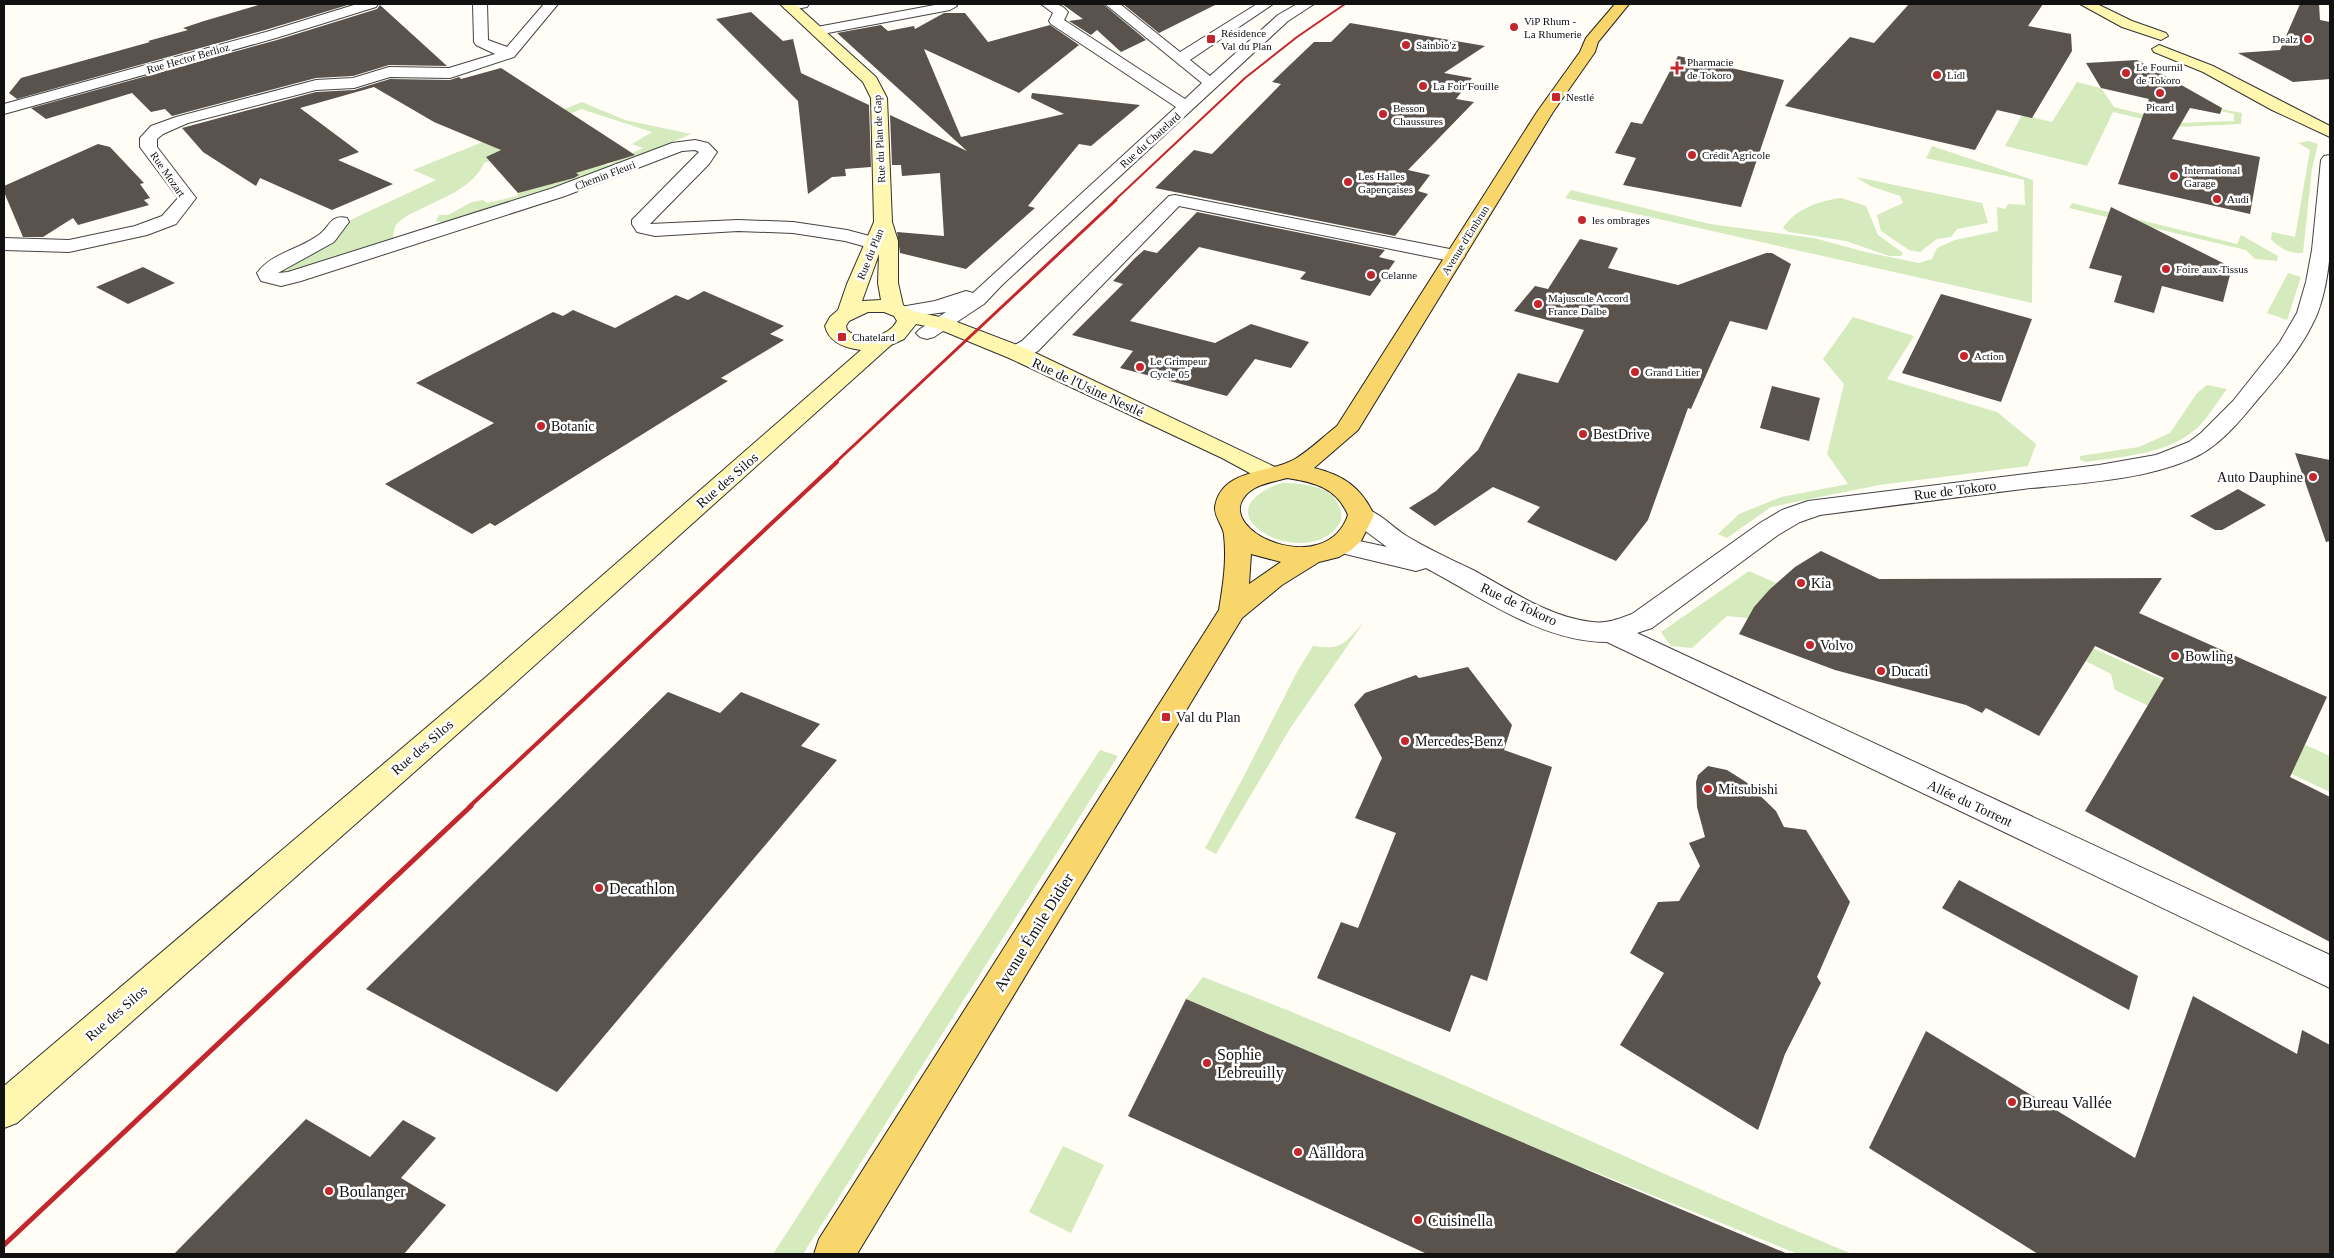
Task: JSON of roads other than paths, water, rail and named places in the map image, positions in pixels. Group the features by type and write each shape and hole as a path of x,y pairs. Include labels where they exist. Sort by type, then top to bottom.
{"main road":[{"name":"Avenue d'Embrun","path":"1587,52 1591,41 1622,4"},
{"name":"Avenue d'Embrun","path":"1339,485 1340,451 1346,430 1545,112 1587,52 1609,33 1636,4"},
{"path":"2087,4 2330,132"},
{"name":"Rue du Plan de Gap","path":"793,5 870,80 876,89 879,98 883,222"},
{"path":"2112,17 2139,37 2138,41 2141,43 2160,43 2180,48 2208,68"},
{"path":"2291,113 2330,138"},
{"name":"Rue du Plan","path":"842,337 836,331 836,325 840,318 848,312 883,222"},
{"name":"Rue du Plan","path":"883,222 888,241 889,276 887,285 897,322"},
{"path":"848,312 866,306 897,322"},
{"path":"839,382 844,351 842,337 860,343 897,322"},
{"name":"Rue de l'Usine Nestlé","path":"897,322 964,333 1017,353 1210,444 1278,472"},
{"name":"Rue des Silos","path":"4,1110 839,382 897,322"},
{"name":"Avenue d'Embrun","path":"1278,472 1304,464 1346,430"},
{"path":"1210,444 1239,487"},
{"path":"1278,472 1324,477 1339,485 1350,494 1358,505 1361,515 1352,536 1341,545 1311,555 1277,554 1248,543 1237,534 1227,518 1228,502 1239,487 1257,476 1278,472"},
{"name":"Avenue Émile Didier","path":"1232,611 1239,563 1237,534"},
{"name":"Avenue Émile Didier","path":"834,1254 1232,611 1273,579 1311,555"}],"street":[{"name":"Rue Hector Berlioz","path":"4,109 271,35 371,4"},
{"path":"480,4 481,42 509,54 551,4"},
{"path":"1048,4 1061,12 1056,21 1187,107"},
{"path":"1112,4 1204,79 1214,82"},
{"path":"1180,59 1266,4"},
{"name":"Rue du Chatelard","path":"935,328 977,300 995,281 1284,18 1308,4"},
{"path":"818,31 950,6"},
{"name":"Rue Mozart","path":"4,244 69,246 140,231 169,220 187,198 149,147 148,138 157,130 182,120 316,84 354,83 389,72 450,72 509,54"},
{"name":"Chemin Fleuri","path":"340,222 327,238 272,268 267,273 268,277 281,280 294,277 559,192 678,147 694,144 704,147 708,152 703,160 641,220 644,228 655,230 760,225 831,232 874,244"},
{"name":"Rue de Tokoro","path":"1361,515 1396,541 1448,570 1542,617 1583,630 1611,632 1642,621 1769,529 1791,516 1817,507 2143,465 2175,457 2198,447 2217,432 2262,379 2297,331 2307,313 2318,269 2330,168"},
{"path":"1017,353 1030,346 1175,200 1455,256"},
{"name":"Rue du Chatelard","path":"897,322 966,298 995,281"},
{"name":"Rue de Tokoro","path":"1341,545 1448,570"},
{"name":"Allée du Torrent","path":"1611,632 2330,972"}],"railway":[{"path":"1114,201 1245,78 1297,37 1345,4"},
{"path":"835,463 1116,200"},
{"path":"469,807 837,462"},
{"path":"4,1245 471,806"}],"place":[{"name":"ViP Rhum - La Rhumerie","path":"1514,27"},
{"name":"Résidence Val du Plan","path":"1211,39"},
{"name":"Dealz","path":"2308,39"},
{"name":"Sainbio'z","path":"1406,45"},
{"name":"Pharmacie de Tokoro","path":"1677,68"},
{"name":"Le Fournil de Tokoro","path":"2126,73"},
{"name":"Lidl","path":"1937,75"},
{"name":"La Foir'Fouille","path":"1423,86"},
{"name":"Picard","path":"2160,93"},
{"name":"Nestlé","path":"1556,97"},
{"name":"Besson Chaussures","path":"1383,114"},
{"name":"Crédit Agricole","path":"1692,155"},
{"name":"International Garage","path":"2174,176"},
{"name":"Les Halles Gapençaises","path":"1348,182"},
{"name":"Audi","path":"2217,199"},
{"name":"les ombrages","path":"1582,220"},
{"name":"Foire aux Tissus","path":"2166,269"},
{"name":"Celanne","path":"1371,275"},
{"name":"Majuscule Accord France Dalbe","path":"1538,304"},
{"name":"Chatelard","path":"842,337"},
{"name":"Action","path":"1964,356"},
{"name":"Le Grimpeur Cycle 05","path":"1140,367"},
{"name":"Grand Litier","path":"1635,372"},
{"name":"Botanic","path":"541,426"},
{"name":"BestDrive","path":"1583,434"},
{"name":"Auto Dauphine","path":"2313,477"},
{"name":"Kia","path":"1801,583"},
{"name":"Volvo","path":"1810,645"},
{"name":"Bowling","path":"2175,656"},
{"name":"Ducati","path":"1881,671"},
{"name":"Val du Plan","path":"1166,717"},
{"name":"Mercedes-Benz","path":"1405,741"},
{"name":"Mitsubishi","path":"1708,789"},
{"name":"Decathlon","path":"599,888"},
{"name":"Sophie Lebreuilly","path":"1207,1063"},
{"name":"Bureau Vallée","path":"2012,1102"},
{"name":"Aälldora","path":"1298,1152"},
{"name":"Boulanger","path":"329,1191"},
{"name":"Cuisinella","path":"1418,1220"}]}
